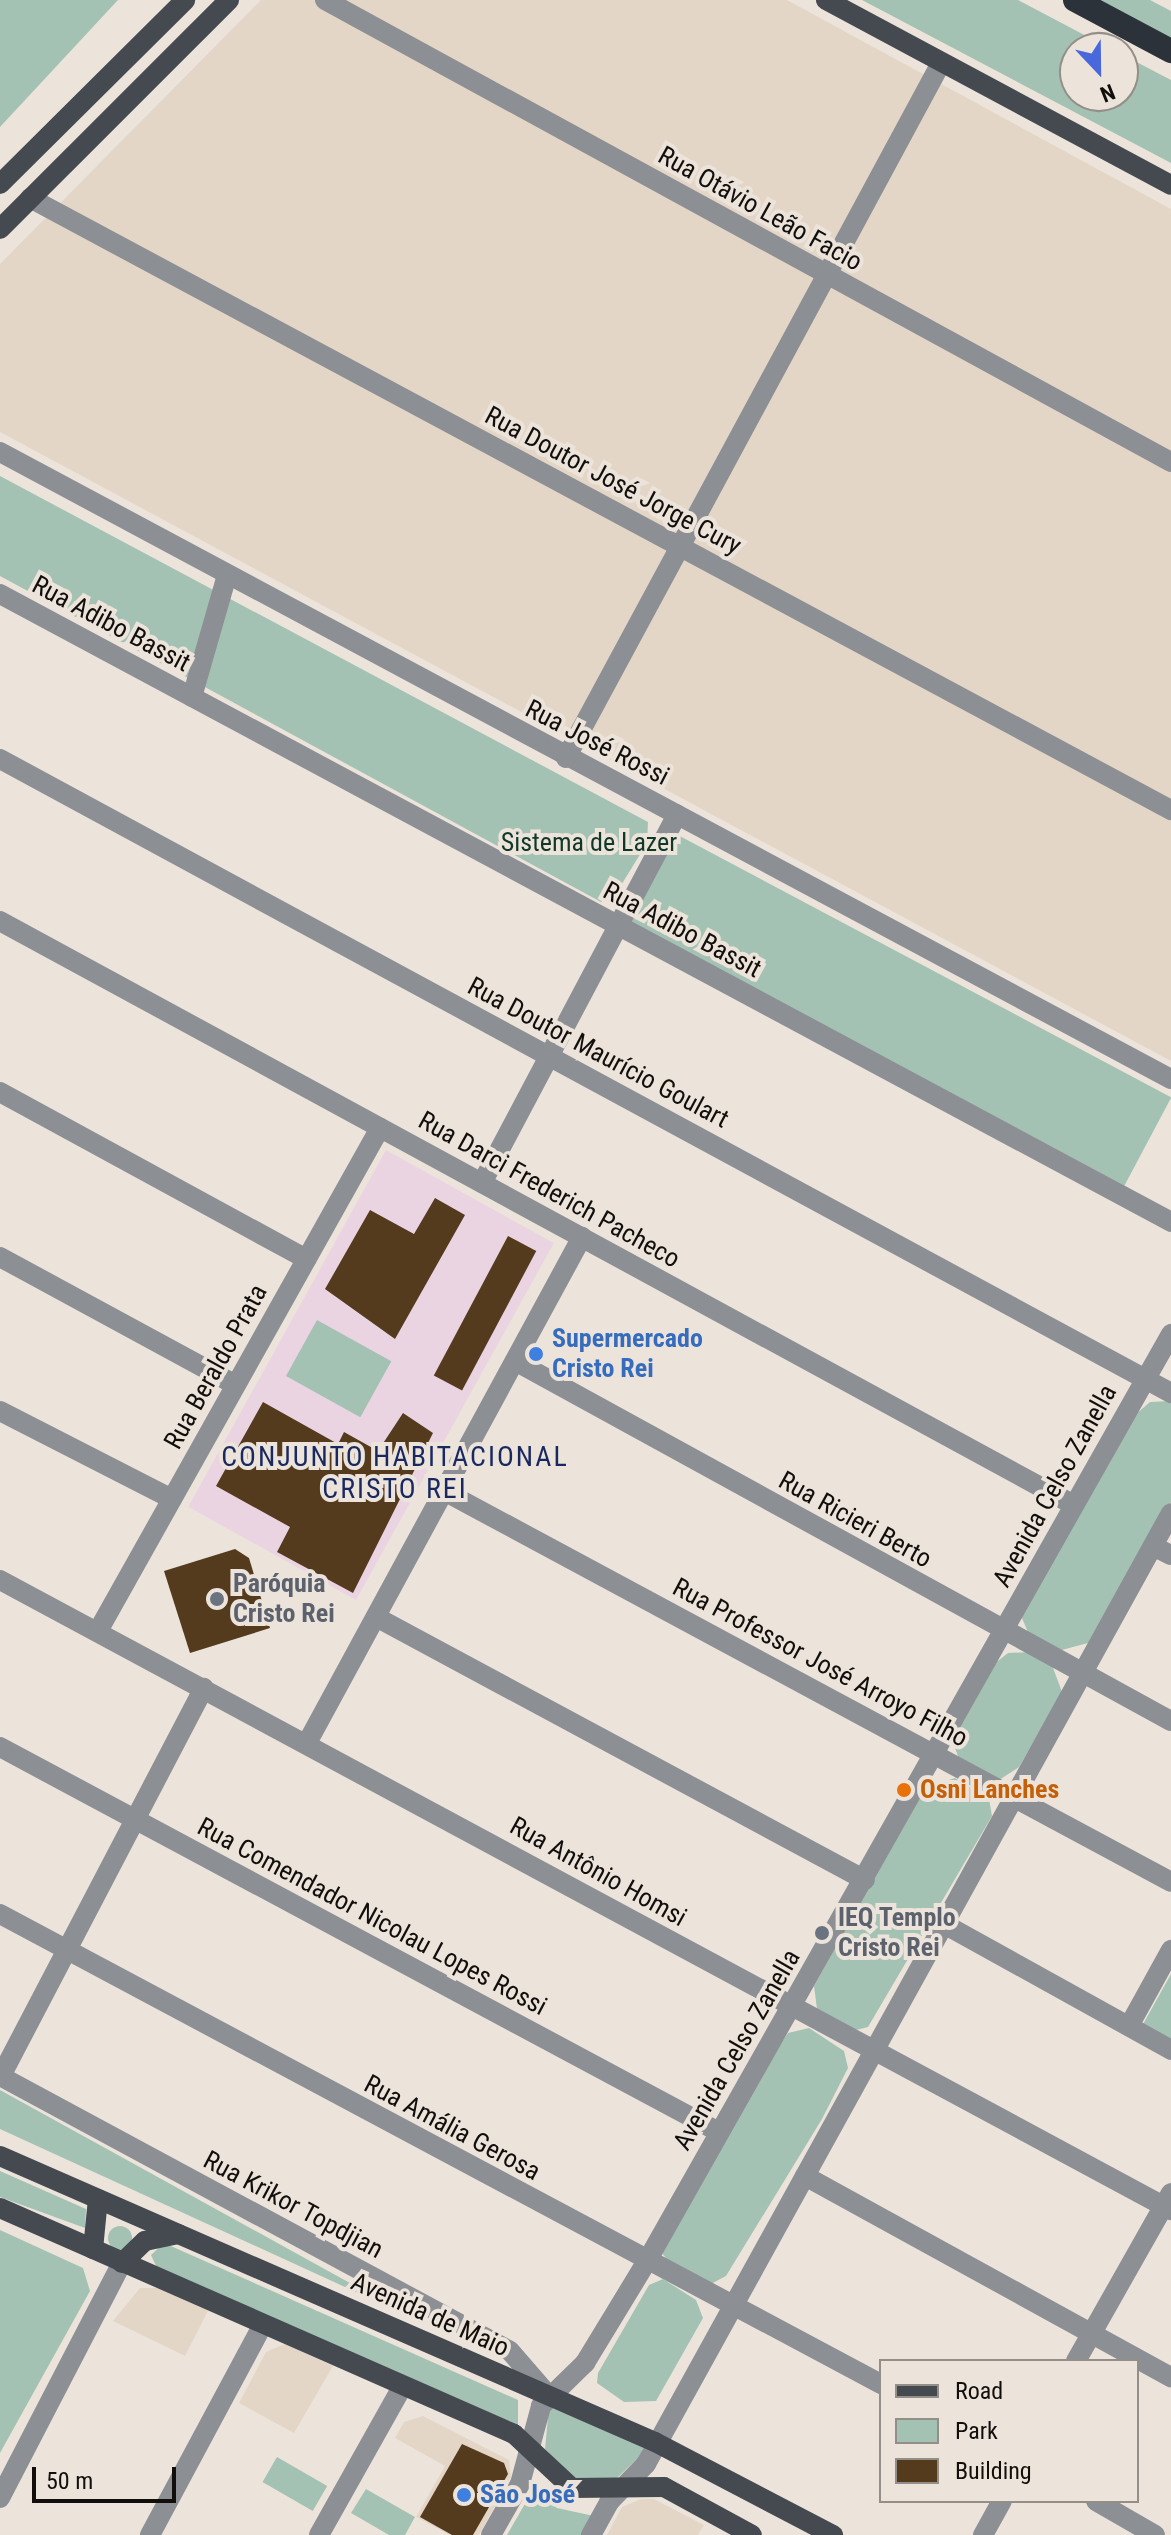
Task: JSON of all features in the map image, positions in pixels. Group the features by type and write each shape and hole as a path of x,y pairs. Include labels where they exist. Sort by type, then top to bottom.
{"highway":[{"path":"1075,0 1171,51"}],"main road":[{"path":"0,184 185,0"},
{"path":"0,229 229,0"},
{"path":"826,0 1171,185"},
{"name":"Avenida de Maio","path":"0,2156 655,2442 833,2535"},
{"path":"93,2249 98,2199"},
{"path":"0,2208 530,2447 572,2488 664,2487 752,2535"},
{"path":"122,2263 145,2241 178,2234"}],"street":[{"name":"Rua Otávio Leão Facio","path":"325,0 1171,462"},
{"path":"566,758 683,548 941,63"},
{"name":"Rua Doutor José Jorge Cury","path":"30,198 1171,810"},
{"name":"Rua José Rossi","path":"0,452 566,758 677,814 1171,1079"},
{"path":"192,697 227,575"},
{"name":"Rua Adibo Bassit","path":"0,595 1171,1222"},
{"name":"Rua Doutor Maurício Goulart","path":"0,759 1171,1393"},
{"path":"482,1183 621,927 677,814"},
{"name":"Rua Darci Frederich Pacheco","path":"0,921 1072,1504"},
{"path":"0,1092 306,1259"},
{"name":"Rua Beraldo Prata","path":"98,1631 380,1128"},
{"path":"307,1743 582,1237"},
{"path":"0,1257 236,1385"},
{"name":"Avenida Celso Zanella","path":"548,2395 585,2363 647,2261 1005,1633 1072,1504 1171,1334"},
{"name":"Rua Ricieri Berto","path":"515,1361 1005,1633 1171,1721"},
{"path":"0,1411 172,1499"},
{"name":"Rua Professor José Arroyo Filho","path":"444,1491 1171,1882"},
{"path":"591,2535 622,2489 646,2464 730,2304 805,2176 872,2050 1084,1675 1162,1550 1171,1513"},
{"name":"Rua Antônio Homsi","path":"0,1580 793,2008 1169,2203"},
{"path":"376,1617 865,1880"},
{"path":"1,2076 204,1688"},
{"name":"Rua Comendador Nicolau Lopes Rossi","path":"0,1747 719,2132"},
{"name":"Rua Amália Gerosa","path":"0,1914 879,2383"},
{"path":"944,1924 1171,2050"},
{"path":"1129,2026 1171,1950"},
{"name":"Rua Krikor Topdjian","path":"1,2076 510,2351 548,2395"},
{"path":"805,2176 1171,2377"},
{"path":"1077,2359 1169,2203"},
{"path":"0,2498 122,2263"},
{"path":"150,2535 263,2324"},
{"path":"319,2535 402,2387"},
{"path":"491,2535 520,2484 548,2395"},
{"path":"983,2535 1001,2503"},
{"path":"1099,2503 1155,2535"}],"shaded area":[{"path":"261,0 787,0 1171,209 1171,1061 0,432 0,264"},
{"path":"386,1150 554,1243 356,1600 188,1507"},
{"path":"140,2288 164,2288 208,2311 185,2356 113,2321"},
{"path":"285,2344 333,2366 294,2433 239,2403 266,2352"},
{"name":"São José","path":"423,2416 509,2460 511,2477 479,2535 450,2535 416,2517 445,2466 395,2438 404,2422"},
{"path":"641,2499 654,2499 704,2525 698,2535 607,2535 622,2507"}],"green space":[{"path":"0,0 118,0 0,127"},
{"path":"862,0 1018,0 1079,32 1059,32 1059,104"},
{"path":"1095,0 1150,0 1171,11 1171,41"},
{"path":"1139,63 1171,80 1171,163 1074,112 1139,112"},
{"name":"Sistema de Lazer","path":"0,476 648,822 647,843 620,887 601,902 0,576"},
{"name":"Sistema de Lazer","path":"676,834 1171,1097 1124,1186 629,922"},
{"path":"317,1320 391,1361 360,1417 286,1376"},
{"path":"1171,1401 1171,1502 1088,1643 1058,1651 1028,1632 1021,1616 1136,1414 1150,1402"},
{"path":"1032,1652 1052,1665 1062,1692 1019,1767 999,1780 959,1759 952,1740 994,1664 1008,1653"},
{"path":"955,1778 989,1799 992,1816 868,2027 856,2030 817,2009 814,1986 925,1788"},
{"path":"1171,1974 1171,2041 1142,2026"},
{"path":"809,2028 844,2051 848,2068 822,2119 726,2276 709,2285 675,2270 662,2253 775,2051 788,2033"},
{"path":"0,2090 417,2320 0,2129"},
{"path":"0,2171 86,2209 85,2228 0,2197"},
{"path":"120,2226 128,2230 132,2238 128,2246 120,2250 112,2246 108,2238 112,2230"},
{"path":"0,2230 83,2268 90,2291 0,2453"},
{"path":"164,2243 518,2400 518,2425 157,2268 151,2255"},
{"path":"663,2279 696,2300 703,2318 656,2401 624,2402 597,2383 598,2373 649,2285"},
{"path":"549,2407 644,2446 640,2456 616,2479 574,2480 545,2449"},
{"path":"277,2457 327,2486 313,2511 262,2482"},
{"path":"534,2488 557,2508 594,2516 584,2535 507,2535"},
{"path":"366,2489 415,2517 405,2535 389,2535 351,2513"}],"building":[{"path":"435,1198 465,1215 395,1339 325,1289 370,1210 414,1234"},
{"path":"508,1236 536,1251 462,1391 434,1376"},
{"path":"263,1402 338,1444 344,1432 378,1451 403,1413 433,1433 353,1593 277,1552 290,1527 216,1486"},
{"name":"Paróquia Cristo Rei","path":"235,1549 249,1558 270,1628 190,1653 164,1571"},
{"name":"São José","path":"462,2444 504,2463 508,2474 473,2535 452,2535 420,2517"}],"place":[{"name":"Supermercado Cristo Rei","path":"536,1354"},
{"name":"Paróquia Cristo Rei","path":"217,1599"},
{"name":"Osni Lanches","path":"904,1790"},
{"name":"IEQ Templo Cristo Rei","path":"822,1933"},
{"name":"São José","path":"464,2495"}],"district":[{"name":"CONJUNTO HABITACIONAL CRISTO REI","path":"395,1473"}]}
